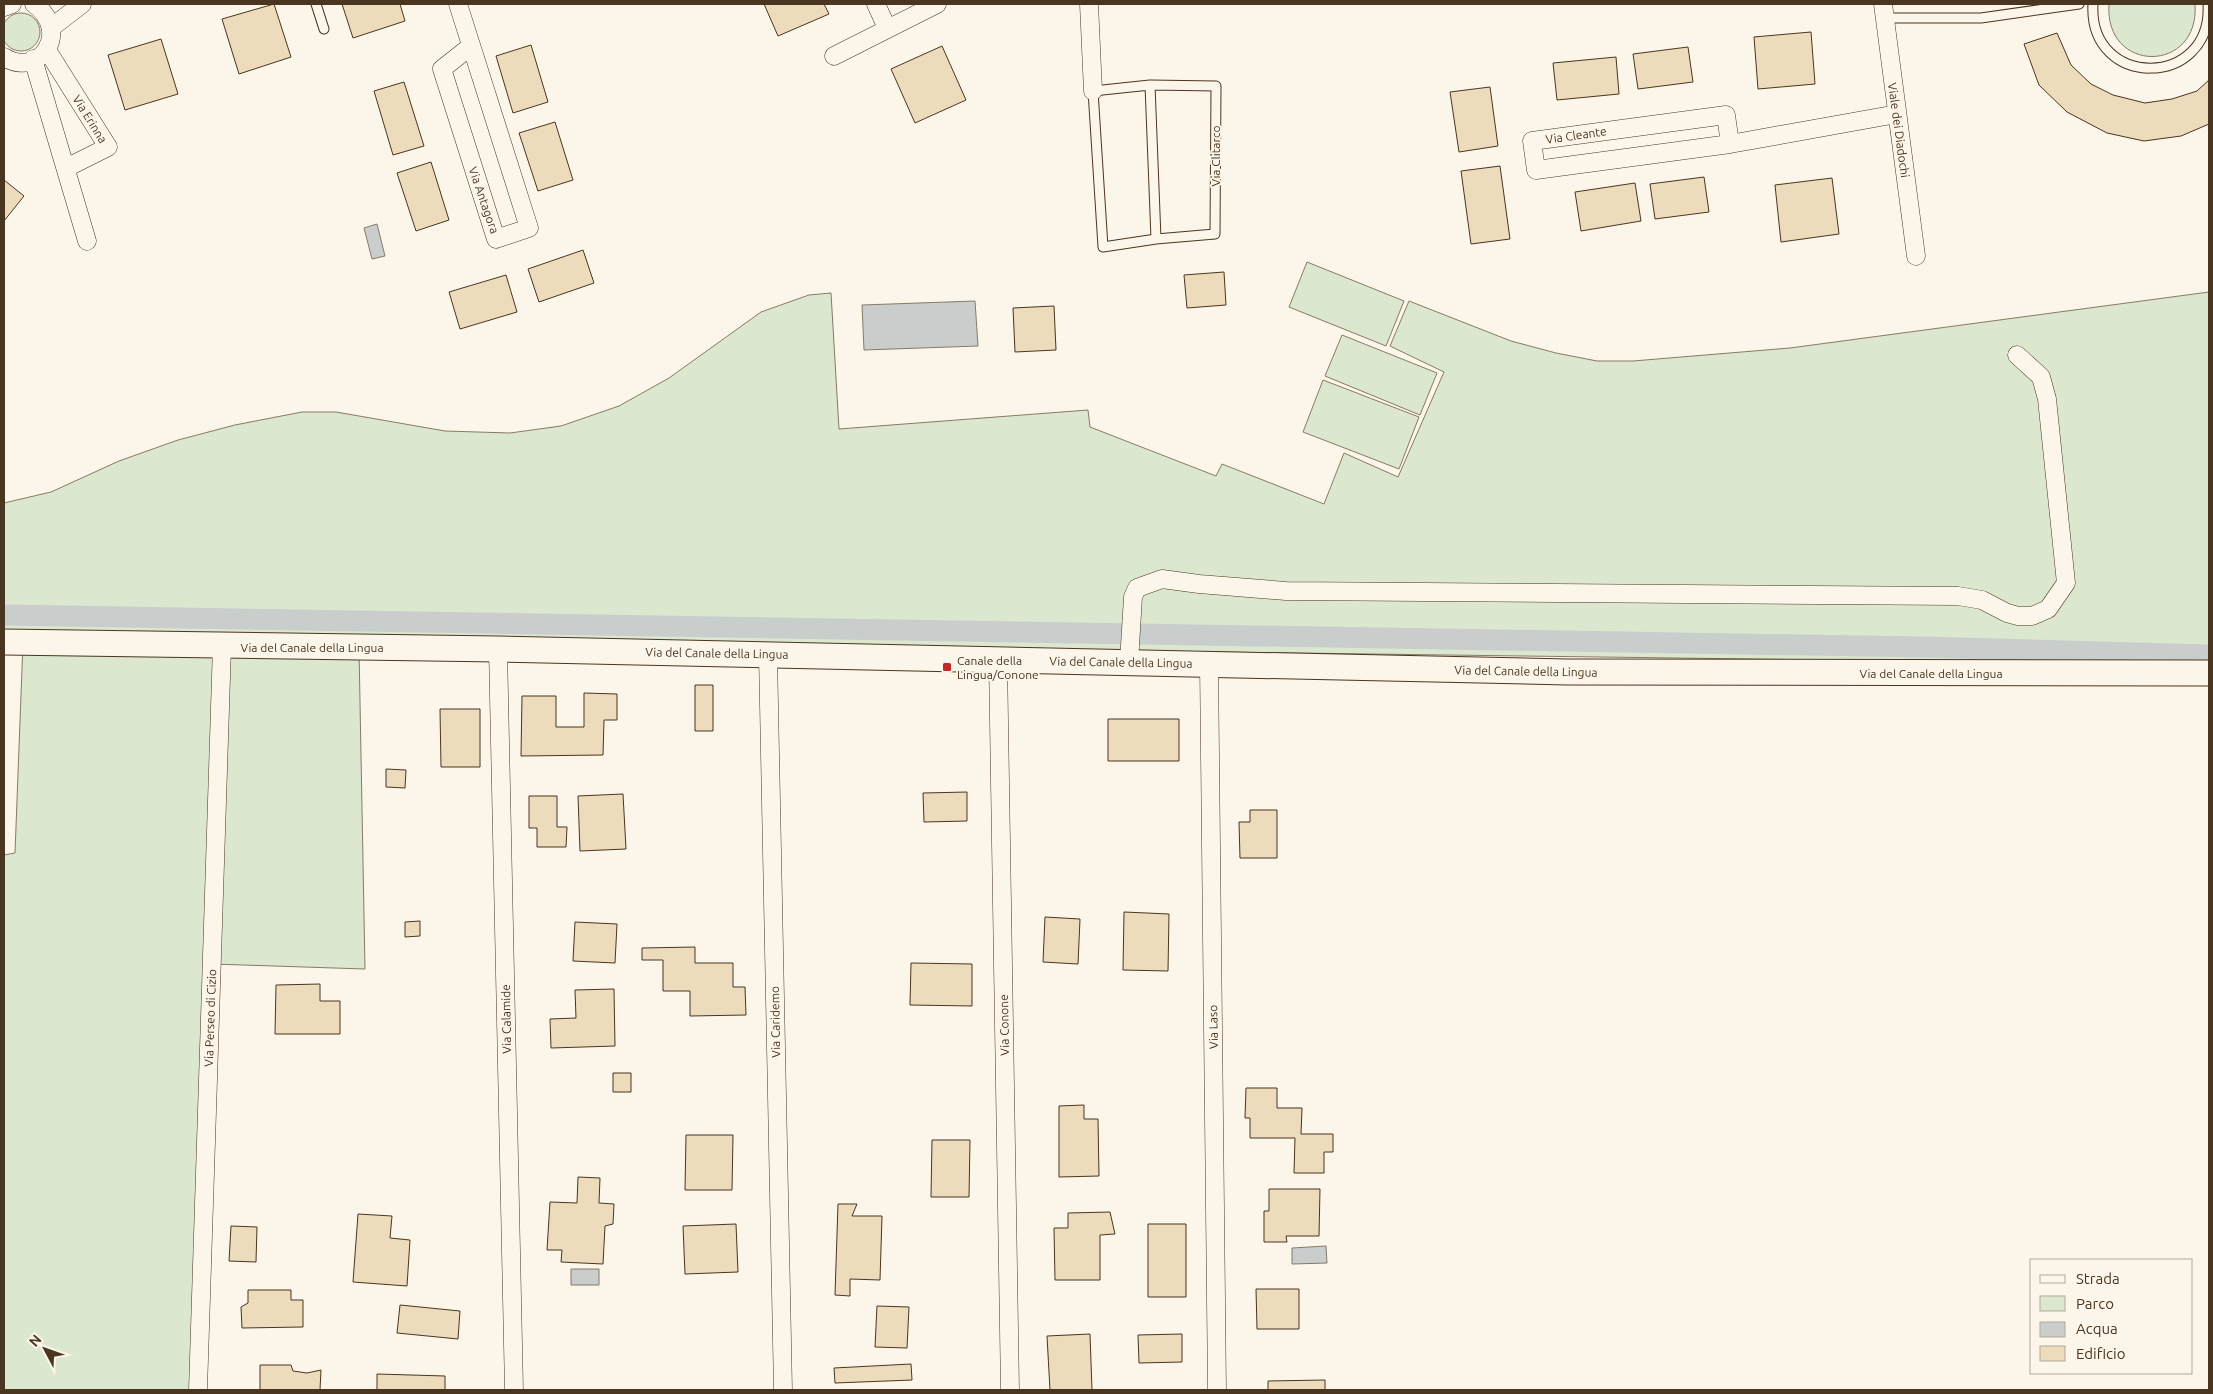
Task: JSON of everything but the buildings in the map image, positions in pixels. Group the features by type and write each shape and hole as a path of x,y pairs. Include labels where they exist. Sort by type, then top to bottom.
{"street":[{"path":"4,6 12,4"},
{"path":"4,57 11,61 26,62 40,55 50,41 52,27 46,12 34,4"},
{"path":"52,27 82,4"},
{"name":"Via Antagora","path":"458,4 529,228 496,239 442,69 471,46"},
{"path":"876,4 887,28"},
{"path":"834,56 887,28 916,8 937,4"},
{"name":"Via Clitarco","path":"1089,4 1093,91"},
{"name":"Viale dei Diadochi","path":"1884,11 1916,256"},
{"path":"40,55 66,168 87,241"},
{"name":"Via Erinna","path":"40,55 108,147 66,168"},
{"name":"Via Cleante","path":"1730,144 1726,115 1532,141 1536,170 1730,144 1897,114"},
{"path":"1130,653 1130,610 1138,588 1162,579 1208,585 1286,591 1958,596 1982,600 2007,614 2032,616 2048,609 2066,583 2047,399 2041,377 2017,355"},
{"name":"Via del Canale della Lingua","path":"4,642 498,649 998,660 1130,653 1209,664 1576,672 2209,673"},
{"name":"Via Perseo di Cizio","path":"198,1390 222,646"},
{"name":"Via Calamide","path":"498,649 514,1390"},
{"name":"Via Caridemo","path":"768,655 783,1390"},
{"name":"Via Conone","path":"998,660 1010,1390"},
{"name":"Via Laso","path":"1209,664 1217,1390"}],"lane":[{"path":"316,4 324,29"},
{"path":"1884,11 1981,18 2079,4"},
{"path":"2093,4 2094,23 2097,34 2110,53 2128,64 2150,69 2172,65 2191,53 2205,31 2209,13 2208,4"},
{"path":"1150,85 1156,239"},
{"name":"Via Clitarco","path":"1150,85 1216,86 1215,234 1156,239 1103,247 1093,91 1150,85"}],"green space":[{"path":"2109,4 2195,4 2193,27 2183,43 2169,53 2152,56 2135,53 2121,43 2111,27"},
{"path":"21,13 34,19 40,32 34,45 21,51 8,45 2,32 8,19"},
{"path":"1307,262 1404,301 1386,346 1289,307"},
{"path":"2209,292 2209,665 1142,651 4,632 4,503 51,492 119,461 178,440 235,425 302,412 336,412 445,431 510,433 561,426 619,406 669,378 761,312 809,295 831,293 839,429 1088,410 1090,427 1216,476 1222,464 1324,504 1344,453 1398,477 1444,372 1390,346 1409,301 1511,341 1597,361 1633,361 1790,348"},
{"path":"1342,335 1437,373 1420,415 1325,376"},
{"path":"1323,380 1419,417 1399,469 1303,432"},
{"path":"23,643 359,648 365,969 212,964 198,1390 4,1390 4,855 15,853"}],"water":[{"path":"377,224 385,256 372,259 364,228"},
{"path":"975,301 978,346 864,350 862,305"},
{"path":"1326,1246 1327,1263 1292,1264 1292,1248"},
{"path":"571,1269 599,1269 599,1285 571,1285"}],"waterway":[{"path":"4,615 1922,647 2209,655"}],"place":[{"name":"Canale della Lingua/Conone","path":"947,667"}]}
